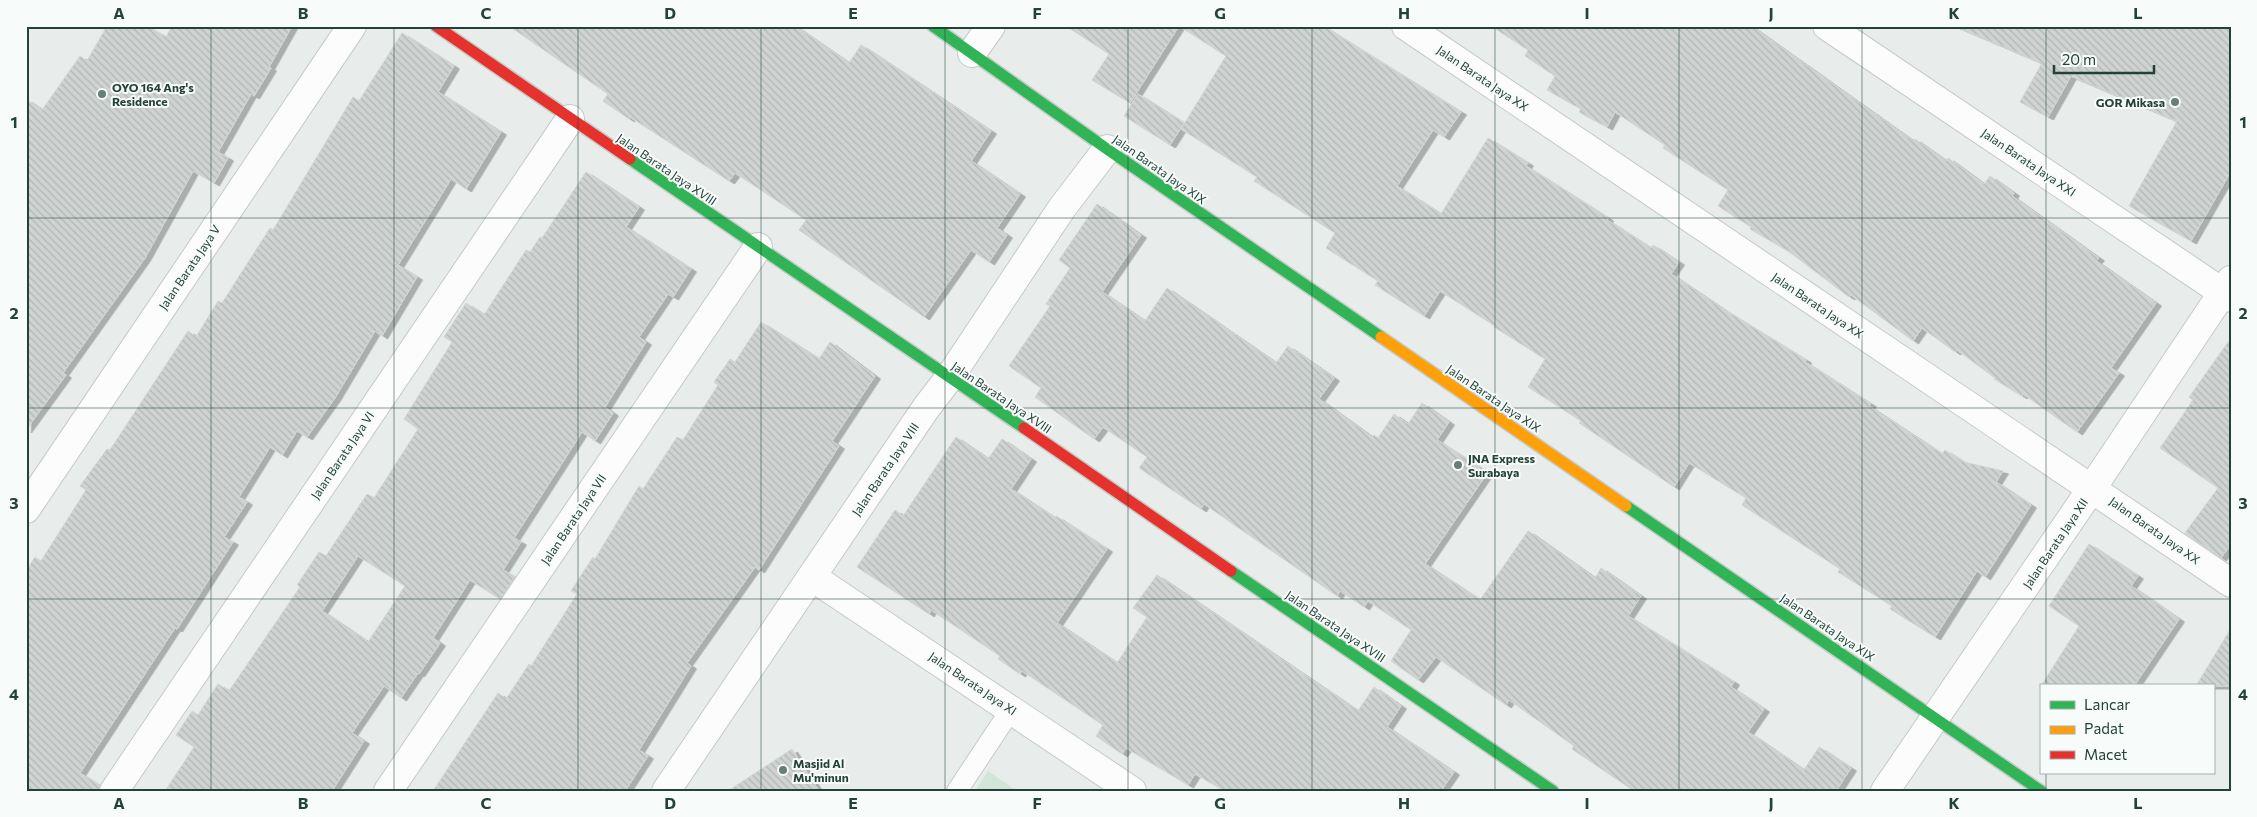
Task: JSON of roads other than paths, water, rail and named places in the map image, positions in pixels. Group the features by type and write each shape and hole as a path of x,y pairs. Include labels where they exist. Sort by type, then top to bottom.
{"street":[{"name":"Jalan Barata Jaya V","path":"26,509 352,26"},
{"name":"Jalan Barata Jaya XVIII","path":"436,26 1553,791"},
{"name":"Jalan Barata Jaya XIX","path":"933,26 1106,149 2041,791"},
{"path":"972,53 991,26"},
{"name":"Jalan Barata Jaya XX","path":"1406,26 2231,583"},
{"name":"Jalan Barata Jaya XXI","path":"1827,26 2228,290"},
{"name":"Jalan Barata Jaya VI","path":"114,791 570,119"},
{"name":"Jalan Barata Jaya VIII","path":"666,791 926,408 949,378 1062,208 1106,149"},
{"name":"Jalan Barata Jaya VII","path":"388,791 758,247"},
{"name":"Jalan Barata Jaya XII","path":"1885,791 2228,290"},
{"name":"Jalan Barata Jaya XI","path":"812,577 1012,708 1132,791"}],"lane":[{"path":"957,791 1012,708"}],"place":[{"name":"OYO 164 Ang's Residence","path":"102,94"},
{"name":"GOR Mikasa","path":"2175,102"},
{"name":"JNA Express Surabaya","path":"1458,465"},
{"name":"Masjid Al Mu'minun","path":"783,770"}]}
